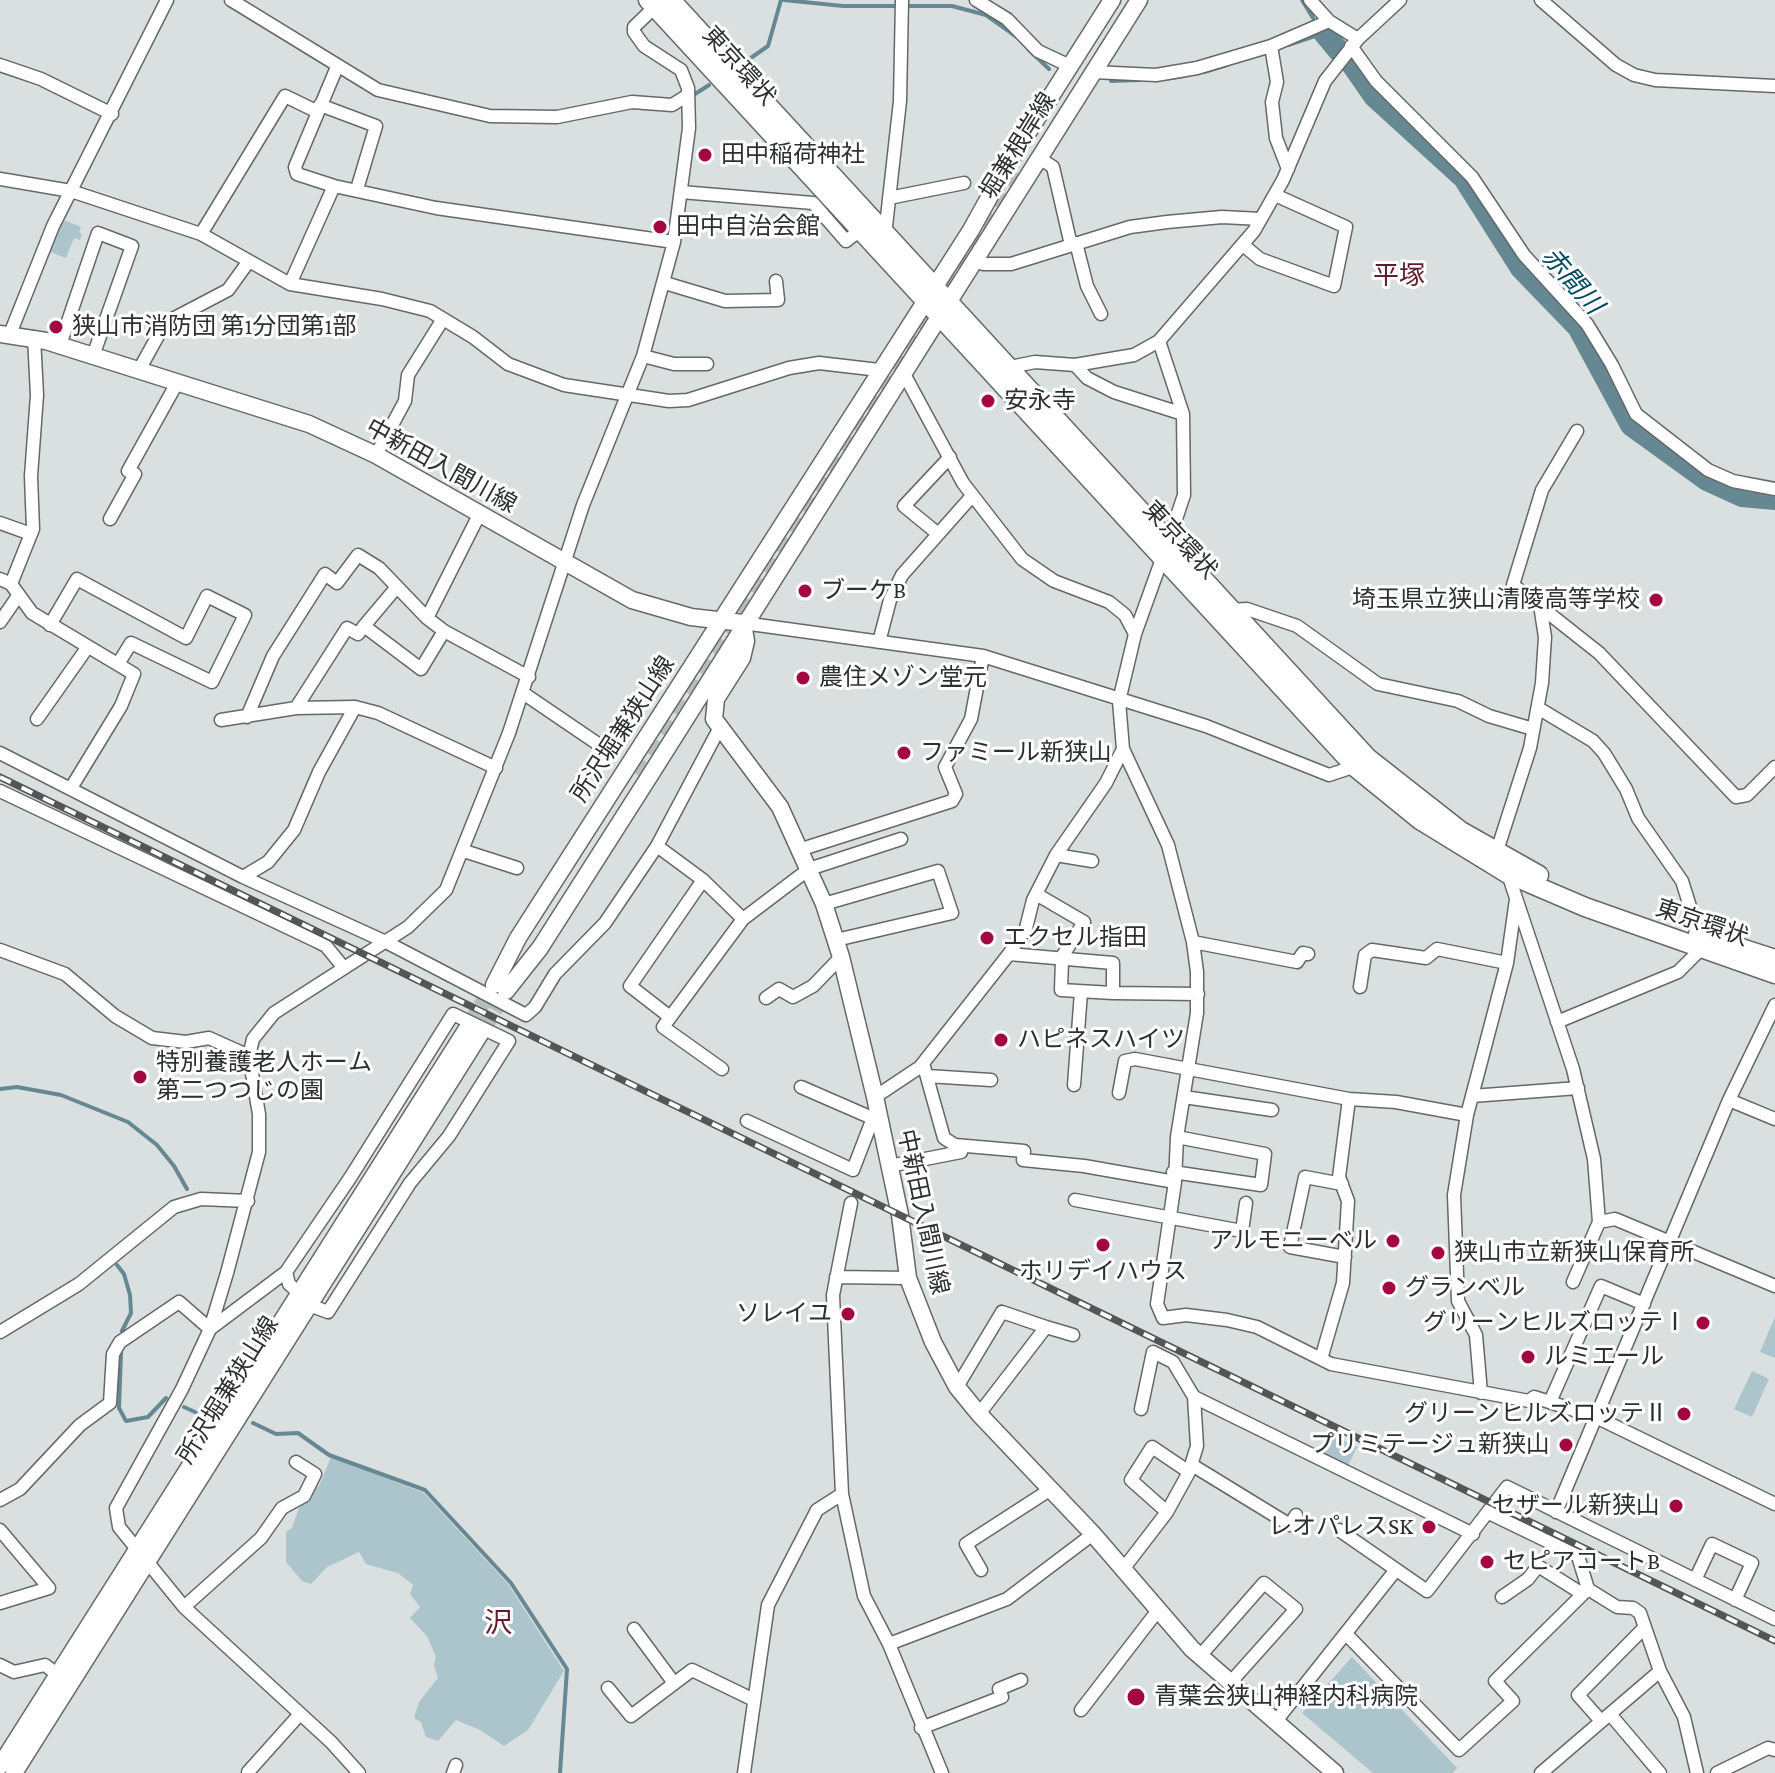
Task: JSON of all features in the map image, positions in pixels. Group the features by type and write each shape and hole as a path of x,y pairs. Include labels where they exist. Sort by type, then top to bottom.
{"highway":[{"name":"東京環状","path":"659,2 859,231 929,294"},
{"name":"東京環状","path":"659,2 885,235 943,310 1362,763 1420,820 1508,874 1585,907 1700,942 1775,959"},
{"name":"東京環状","path":"943,310 1010,367 1166,550 1230,610 1362,763 1496,854 1561,885 1775,974"}],"main road":[{"name":"堀兼根岸線","path":"929,294 1112,0"},
{"name":"堀兼根岸線","path":"1121,0 1017,170 1130,0"},
{"name":"堀兼根岸線","path":"943,310 1139,0"},
{"name":"所沢堀兼狭山線","path":"500,988 518,938 929,294"},
{"name":"所沢堀兼狭山線","path":"500,988 540,948 943,310"},
{"name":"中新田入間川線","path":"3,335 34,337 309,424 376,455 632,600 691,617 743,623"},
{"path":"718,728 714,705 742,658 746,641 743,623"},
{"path":"686,716 699,715 718,728"},
{"name":"中新田入間川線","path":"718,728 780,807 802,849 824,904 841,957 875,1097 876,1119 900,1215 908,1278 928,1331 957,1387 1124,1568 1200,1656 1335,1773"},
{"name":"所沢堀兼狭山線","path":"500,988 532,943 637,774"},
{"name":"所沢堀兼狭山線","path":"14,1773 142,1559 475,1029"},
{"name":"所沢堀兼狭山線","path":"0,1766 58,1675 142,1559"}],"street":[{"path":"3,335 167,0"},
{"path":"231,0 378,90 490,116 557,117 632,102 672,105 688,95"},
{"path":"976,0 1007,19 1038,51 1070,66"},
{"path":"1310,0 1355,42 1376,81 1472,177 1524,255 1587,324 1636,414 1708,470 1733,481 1775,489"},
{"path":"1010,367 1035,362 1075,365 1134,355 1159,341 1243,245 1261,219 1288,169 1325,81 1355,42 1400,0"},
{"path":"1541,0 1616,65 1634,75 1655,80 1775,86"},
{"path":"359,1773 184,1607 119,1527 116,1508 182,1389 210,1329 248,1201 259,1152 259,1114 249,1056 253,1039 274,1013 386,942 429,909 446,890 464,851 529,677 567,565 583,505 643,356 674,242 689,128 688,95 681,70 636,40 634,27 659,2"},
{"path":"885,235 900,101 902,4"},
{"path":"1093,72 1156,75 1197,68 1272,50 1329,21"},
{"path":"1272,50 1277,82 1272,102 1276,138 1288,169"},
{"path":"0,65 41,79 112,114"},
{"path":"337,67 295,167 297,174 334,186 486,217 674,242"},
{"path":"201,234 285,96 376,126 357,189"},
{"path":"1039,158 1053,167 1073,244 1087,286 1101,314"},
{"path":"0,179 71,191 201,234 290,284 412,305 443,319 508,364 564,385 650,400 688,400 789,368 819,363 879,370"},
{"path":"889,198 964,183"},
{"path":"290,284 334,186"},
{"path":"681,192 813,203 846,241 859,231"},
{"path":"1243,245 1260,259 1334,286 1346,227 1275,195"},
{"path":"974,259 983,264 1011,264 1130,227 1222,217 1261,219"},
{"path":"60,345 98,233 132,246 93,356"},
{"path":"139,370 165,323 228,290 249,261"},
{"path":"665,283 725,301 751,301 778,300 776,281"},
{"path":"376,455 405,401 408,375 443,319"},
{"path":"34,337 37,395 31,534 6,582 50,625 134,674 121,706 71,788"},
{"path":"1159,341 1183,414 1184,495 1135,634 1119,701 1123,749 1168,845 1193,942 1198,994 1157,1304 1163,1318 1186,1315 1257,1327 1321,1359 1481,1393 1550,1402 1596,1417 1775,1504"},
{"path":"643,356 674,364 707,364"},
{"path":"1075,365 1087,378 1114,392 1183,414"},
{"path":"903,372 972,496 1033,568 1054,581 1109,602 1125,615 1135,634"},
{"path":"110,519 135,474 128,471 177,383"},
{"path":"1577,431 1542,490 1513,585 1599,653 1736,797 1747,795 1775,767"},
{"path":"937,533 904,506 950,457"},
{"path":"879,642 890,600 902,575 972,496"},
{"path":"427,618 480,513"},
{"path":"0,523 31,534"},
{"path":"247,717 273,656 325,574 337,583 358,555 379,568 396,588 444,631 529,677"},
{"path":"50,625 77,579 144,618 186,638 207,596 245,615 212,682 131,643"},
{"path":"296,708 347,628 358,634 396,588"},
{"path":"0,622 18,596"},
{"path":"1496,854 1538,708 1545,637 1540,605"},
{"path":"1230,610 1247,609 1297,626 1378,684 1458,701 1489,716 1533,729"},
{"path":"118,664 144,618"},
{"path":"743,623 983,656 1206,726 1329,775 1362,763"},
{"path":"364,626 421,669 444,631"},
{"path":"37,719 87,648"},
{"path":"802,849 952,801 956,794 945,767 971,719 983,656"},
{"path":"523,693 598,744"},
{"path":"221,720 296,708 355,707 378,713 496,768"},
{"path":"243,877 268,862 294,830 319,772 355,707"},
{"path":"1538,708 1593,741 1604,753 1622,781 1638,818 1682,881 1700,942 1678,972 1557,1022"},
{"path":"0,753 243,877 386,942 526,1015 562,965 605,923 657,846 718,728"},
{"path":"875,1097 925,1069 1009,954 1026,928 1036,894 1056,855 1106,783 1123,749"},
{"path":"0,791 326,946 344,968"},
{"path":"722,1069 663,1027 743,919 809,869 901,839"},
{"path":"657,846 703,880 743,919"},
{"path":"464,851 517,868"},
{"path":"1056,855 1092,861"},
{"path":"824,904 938,871 952,913 836,940"},
{"path":"1508,874 1578,1088 1594,1159 1599,1222 1573,1282"},
{"path":"670,1017 630,986 703,880"},
{"path":"1036,894 1084,922 1061,960 1061,990 1198,994"},
{"path":"1481,1393 1476,1335 1458,1301 1454,1195 1467,1115 1507,963 1516,899"},
{"path":"1193,942 1297,962 1303,953 1308,954"},
{"path":"1360,987 1365,955 1372,950 1426,958 1437,949 1507,963"},
{"path":"0,950 65,974 115,1016 152,1038 165,1042 209,1038 249,1056"},
{"path":"1009,954 1113,963 1113,993"},
{"path":"766,998 779,989 793,997 813,986 841,957"},
{"path":"1074,1085 1081,992"},
{"path":"1556,1512 1729,1100 1775,1005"},
{"path":"210,1329 286,1272 328,1213 453,1014 509,1041 449,1136 410,1183 328,1312 304,1299 289,1284 286,1272"},
{"path":"1119,1093 1125,1061 1135,1059 1349,1099 1396,1102 1467,1115"},
{"path":"925,1069 991,1080"},
{"path":"925,1069 944,1138 962,1146 1024,1151 1023,1160 1261,1185 1265,1154 1177,1137"},
{"path":"747,1121 853,1170 876,1119 801,1087"},
{"path":"1472,1096 1578,1088"},
{"path":"1184,1097 1272,1110"},
{"path":"1321,1359 1339,1297 1345,1257 1348,1201 1339,1177 1349,1099"},
{"path":"1729,1100 1775,1119"},
{"path":"889,1166 961,1152 962,1146"},
{"path":"1342,1184 1305,1177 1290,1247 1345,1257"},
{"path":"0,1332 79,1284 174,1207 201,1199 248,1201"},
{"path":"1075,1200 1242,1231 1246,1203"},
{"path":"851,1203 833,1295 842,1433 842,1494 864,1596 889,1644 942,1773"},
{"path":"1599,1222 1615,1219 1775,1286"},
{"path":"836,1277 908,1278"},
{"path":"1550,1402 1601,1286 1644,1304"},
{"path":"0,1500 20,1489 80,1425 110,1403 113,1354 120,1342 179,1302 210,1329"},
{"path":"957,1387 1002,1312 1073,1335"},
{"path":"979,1414 1046,1327"},
{"path":"1124,1568 1167,1512 1191,1468 1197,1446 1194,1397 1173,1362 1153,1352 1141,1409"},
{"path":"1194,1397 1473,1534"},
{"path":"1167,1512 1131,1480 1152,1447 1290,1525 1296,1515"},
{"path":"184,1607 261,1538 282,1508 304,1496 315,1474 296,1462"},
{"path":"1276,1721 1395,1571 1398,1568 1427,1591 1507,1487 1775,1619"},
{"path":"981,1570 966,1544 1051,1489"},
{"path":"744,1773 768,1605 817,1510 842,1494"},
{"path":"1489,1513 1578,1556 1584,1591"},
{"path":"0,1530 49,1588 0,1603"},
{"path":"1339,1530 1395,1571"},
{"path":"889,1644 1007,1599 1093,1534"},
{"path":"1695,1580 1712,1544 1752,1563 1735,1600"},
{"path":"1502,1597 1528,1579 1538,1566 1617,1607 1633,1608 1640,1613 1660,1671 1684,1717 1697,1773"},
{"path":"1200,1656 1264,1583 1296,1609 1229,1684"},
{"path":"1346,1634 1459,1750 1513,1701 1495,1681 1584,1591"},
{"path":"1081,1710 1159,1609"},
{"path":"1645,1627 1578,1695 1605,1717 1660,1773"},
{"path":"634,1629 674,1683"},
{"path":"0,1665 14,1672 45,1665 58,1675"},
{"path":"608,1688 631,1716 692,1670 754,1700"},
{"path":"1541,1773 1660,1671"},
{"path":"921,1728 1002,1697 999,1689 1021,1680"},
{"path":"248,1772 300,1714"},
{"path":"1717,1773 1768,1748 1775,1750"}],"shaded area":[{"path":"61,219 81,227 79,232 82,234 80,240 74,238 66,258 48,251"},
{"path":"1775,1317 1775,1358 1760,1352"},
{"path":"1752,1371 1769,1379 1752,1417 1734,1409"},
{"path":"1333,1435 1357,1447 1347,1468 1323,1456"},
{"path":"331,1457 424,1493 508,1584 564,1671 528,1730 504,1746 480,1730 456,1720 438,1741 426,1737 421,1722 414,1718 419,1702 438,1678 434,1665 436,1657 427,1636 410,1618 420,1607 410,1594 413,1585 398,1573 366,1564 359,1552 327,1567 311,1584 302,1581 286,1562 286,1532 292,1528 299,1508 320,1484"},
{"path":"1352,1657 1457,1768 1452,1773 1373,1773 1302,1713"}],"waterway":[{"path":"745,62 768,46 781,0"},
{"name":"赤間川","path":"784,0 843,6 952,6 986,15 1017,37"},
{"path":"1302,0 1313,18"},
{"name":"赤間川","path":"1288,45 1324,33"},
{"name":"赤間川","path":"1324,33 1339,51"},
{"name":"赤間川","path":"1028,49 1049,69"},
{"name":"赤間川","path":"1349,60 1374,96 1464,178 1521,268 1578,327 1631,425 1707,480 1742,496 1775,499"},
{"name":"赤間川","path":"1204,72 1227,65"},
{"name":"赤間川","path":"1165,79 1184,76"},
{"name":"赤間川","path":"1111,81 1140,80"},
{"path":"695,94 709,85"},
{"path":"0,1089 17,1087 61,1095 128,1122 157,1145 187,1189"},
{"path":"117,1265 124,1274 130,1295 131,1313 122,1331"},
{"path":"121,1353 119,1408 126,1421 148,1417 166,1398"},
{"path":"184,1407 206,1417"},
{"path":"253,1423 276,1434 298,1433 329,1455 425,1490 511,1583 567,1669 560,1773"}],"tunnel":[{"path":"639,776 1020,172"},
{"path":"468,1027 494,985"},
{"path":"482,1031 506,991"}],"railway":[{"path":"0,777 1775,1641"}],"place":[{"name":"田中稲荷神社","path":"705,155"},
{"name":"田中自治会館","path":"660,227"},
{"name":"狭山市消防団 第1分団第1部","path":"56,327"},
{"name":"安永寺","path":"988,401"},
{"name":"ブーケB","path":"805,591"},
{"name":"埼玉県立狭山清陵高等学校","path":"1656,600"},
{"name":"農住メゾン堂元","path":"803,678"},
{"name":"ファミール新狭山","path":"904,753"},
{"name":"エクセル指田","path":"987,938"},
{"name":"ハピネスハイツ","path":"1001,1040"},
{"name":"特別養護老人ホーム 第二つつじの園","path":"140,1077"},
{"name":"アルモニーベル","path":"1393,1241"},
{"name":"ホリデイハウス","path":"1103,1245"},
{"name":"狭山市立新狭山保育所","path":"1438,1253"},
{"name":"グランベル","path":"1389,1288"},
{"name":"ソレイユ","path":"848,1314"},
{"name":"グリーンヒルズロッテⅠ","path":"1703,1323"},
{"name":"ルミエール","path":"1528,1357"},
{"name":"グリーンヒルズロッテⅡ","path":"1684,1414"},
{"name":"プリミテージュ新狭山","path":"1566,1445"},
{"name":"セザール新狭山","path":"1676,1506"},
{"name":"レオパレスSK","path":"1429,1527"},
{"name":"セピアコートB","path":"1487,1562"},
{"name":"青葉会狭山神経内科病院","path":"1136,1697"}],"district":[{"name":"平塚","path":"1399,276"},
{"name":"沢","path":"498,1623"}]}
